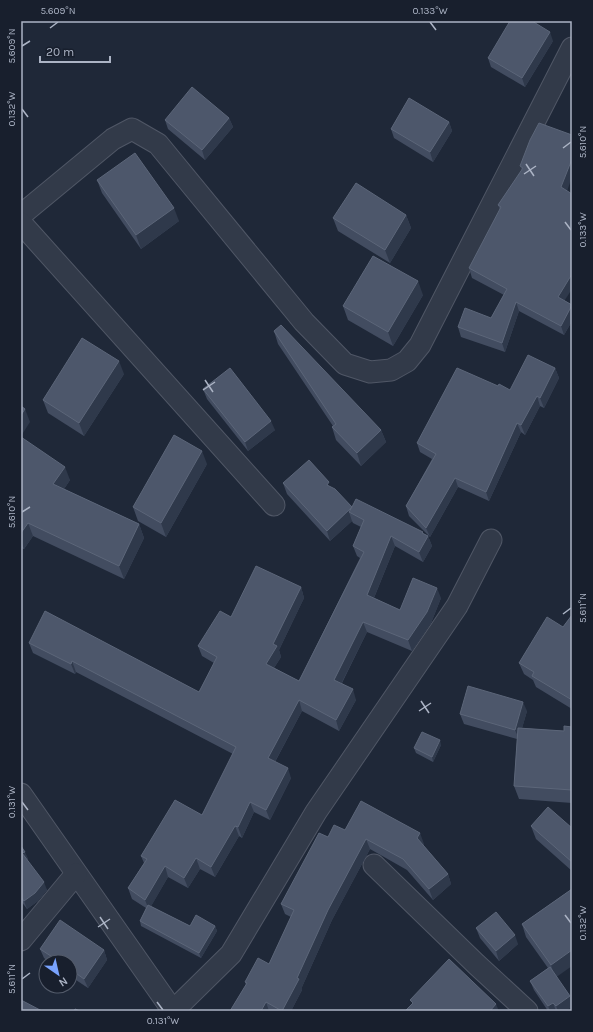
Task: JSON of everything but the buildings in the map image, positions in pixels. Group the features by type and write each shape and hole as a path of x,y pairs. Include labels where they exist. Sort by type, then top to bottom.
{"street":[{"path":"21,216 113,139 132,129 158,144 304,322 345,364 370,372 391,370 407,361 420,345 572,48"},
{"path":"21,223 274,505"},
{"path":"21,794 173,1011 231,954 316,812 457,606 490,540"},
{"path":"374,865 476,964 527,1011"},
{"path":"21,940 76,874"}]}
